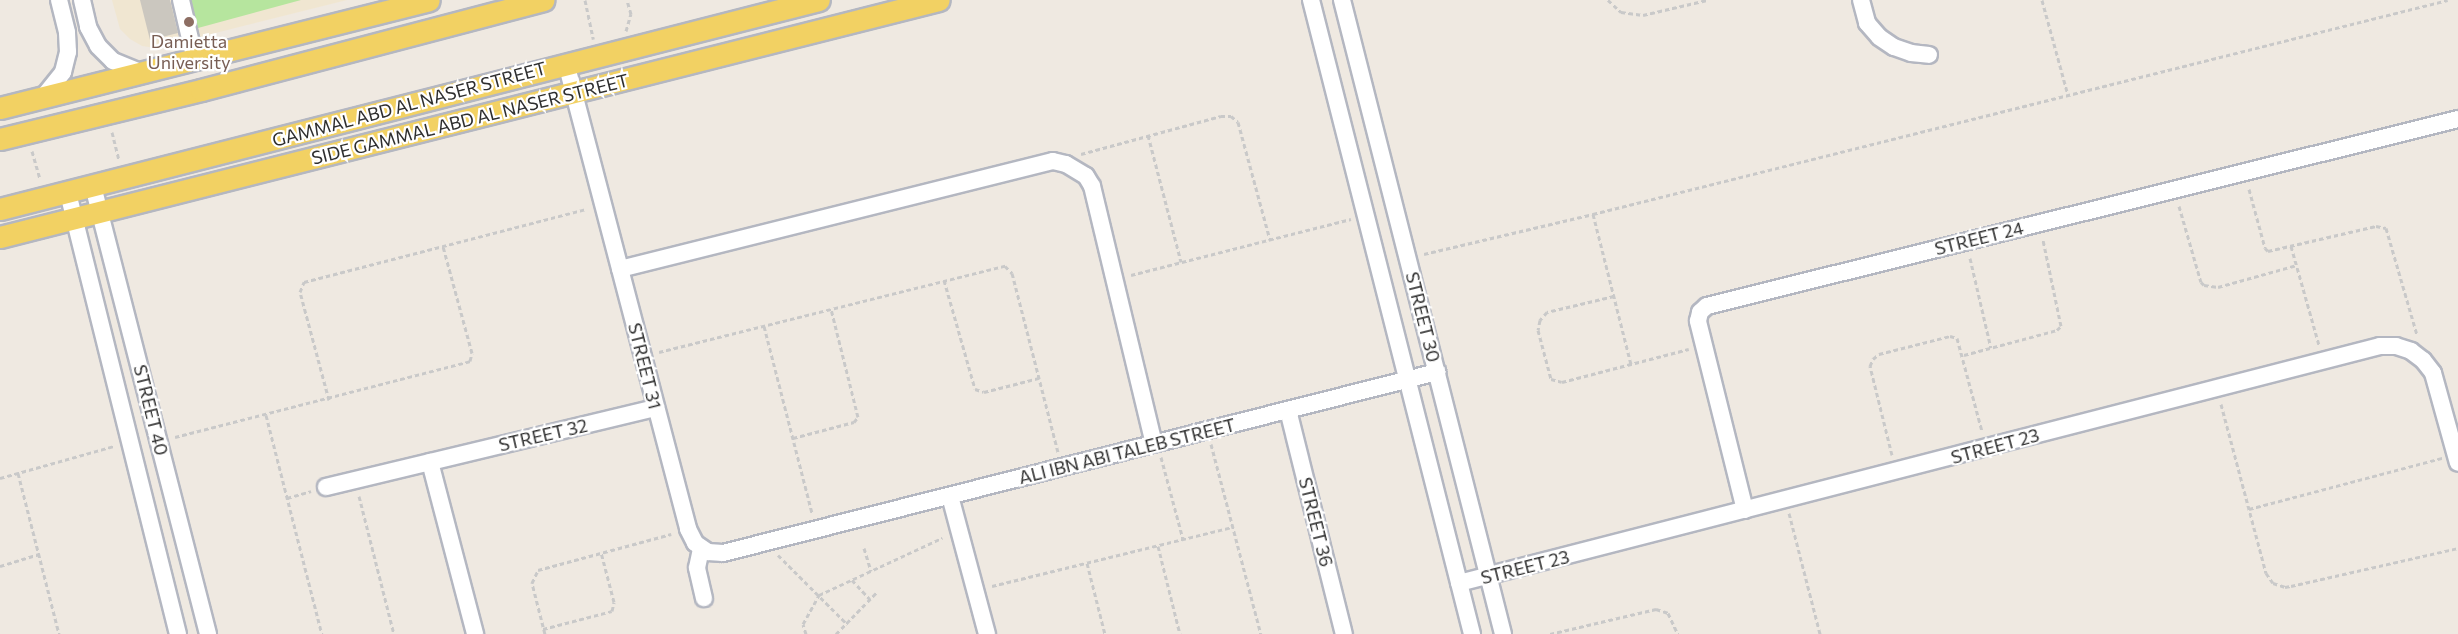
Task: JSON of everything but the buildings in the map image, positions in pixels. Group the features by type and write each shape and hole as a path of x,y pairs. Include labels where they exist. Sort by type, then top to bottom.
{"main road":[{"path":"0,108 429,0"},
{"path":"0,139 201,90 543,0"},
{"name":"GAMMAL ABD AL NASER STREET","path":"0,209 819,0"},
{"name":"SIDE GAMMAL ABD AL NASER STREET","path":"0,237 939,0"},
{"path":"195,60 201,90"}],"street":[{"path":"43,98 63,72 68,51 67,32 59,0"},
{"path":"82,0 88,27 98,46 113,61 142,73"},
{"path":"181,0 195,60"},
{"name":"STREET 30","path":"1311,0 1472,634"},
{"name":"STREET 30","path":"1342,0 1503,634"},
{"path":"1861,0 1867,23 1879,37 1894,47 1911,53 1929,55"},
{"name":"STREET 31","path":"566,63 687,529 700,549"},
{"name":"STREET 24","path":"1745,510 1698,317 1707,306 2458,119"},
{"path":"620,269 1053,161 1077,168 1092,186 1156,444"},
{"name":"STREET 40","path":"93,186 207,634"},
{"name":"STREET 40","path":"68,192 178,634"},
{"name":"STREET 23","path":"1459,583 2380,346 2396,346 2411,351 2423,360"},
{"path":"2423,360 2433,373 2439,387 2457,458"},
{"name":"ALI IBN ABI TALEB STREET","path":"817,530 1437,372"},
{"name":"STREET 32","path":"326,487 656,408"},
{"name":"STREET 36","path":"1288,410 1344,634"},
{"path":"430,462 475,634"},
{"path":"950,496 987,634"},
{"path":"704,598 697,568 700,549 723,553 817,530"}],"path":[{"path":"585,0 597,55"},
{"path":"620,50 631,14 627,0"},
{"path":"1608,0 1621,12 1643,15 1707,0"},
{"path":"2042,0 2068,95"},
{"path":"1408,258 1593,214 2448,0"},
{"path":"107,113 124,178"},
{"path":"1053,161 1221,116 1235,119 1270,240"},
{"path":"27,132 45,198"},
{"path":"1148,135 1182,262"},
{"path":"2245,172 2266,250 2376,226 2386,228 2423,360"},
{"path":"2175,190 2201,282 2204,285 2218,287 2297,266"},
{"path":"329,400 300,292 304,282 603,205"},
{"path":"1593,214 1631,364"},
{"path":"1114,280 1366,215"},
{"path":"1964,355 2057,330 2061,326 2062,321 2039,224"},
{"path":"1966,241 1991,348"},
{"path":"159,441 329,400 470,361 472,353 444,246"},
{"path":"2291,246 2323,361"},
{"path":"643,357 1001,266 1011,270 1062,467"},
{"path":"944,280 975,389 984,392 1039,378"},
{"path":"1614,296 1547,312 1539,320 1538,330 1551,379 1562,382 1704,345"},
{"path":"793,438 854,422 857,419 831,309"},
{"path":"764,326 817,530"},
{"path":"1896,471 1871,369 1873,359 1879,354 1952,336 1959,340 1986,448"},
{"path":"2217,388 2266,573 2269,579 2279,586 2291,586 2458,548"},
{"path":"266,415 322,634"},
{"path":"1207,431 1261,634"},
{"path":"0,478 130,441"},
{"path":"1156,444 1183,539"},
{"path":"2249,509 2457,458"},
{"path":"18,473 59,634"},
{"path":"355,480 394,634"},
{"path":"287,498 326,487"},
{"path":"1785,500 1820,634"},
{"path":"975,590 1233,527"},
{"path":"544,634 532,583 535,573 542,567 687,529"},
{"path":"806,634 803,624 819,596 942,538"},
{"path":"766,542 847,624"},
{"path":"1158,546 1180,634"},
{"path":"864,548 871,571"},
{"path":"543,629 612,611 614,602 601,552"},
{"path":"0,566 39,554"},
{"path":"1087,563 1105,634"},
{"path":"852,580 870,599"},
{"path":"836,634 877,592"},
{"path":"1550,634 1656,609 1668,613 1678,634"}],"shaded area":[{"name":"Damietta University","path":"112,0 347,0 156,48 142,46 120,29"}],"green space":[{"path":"191,0 301,0 198,28"}],"place":[{"name":"Damietta University","path":"189,22"}]}
